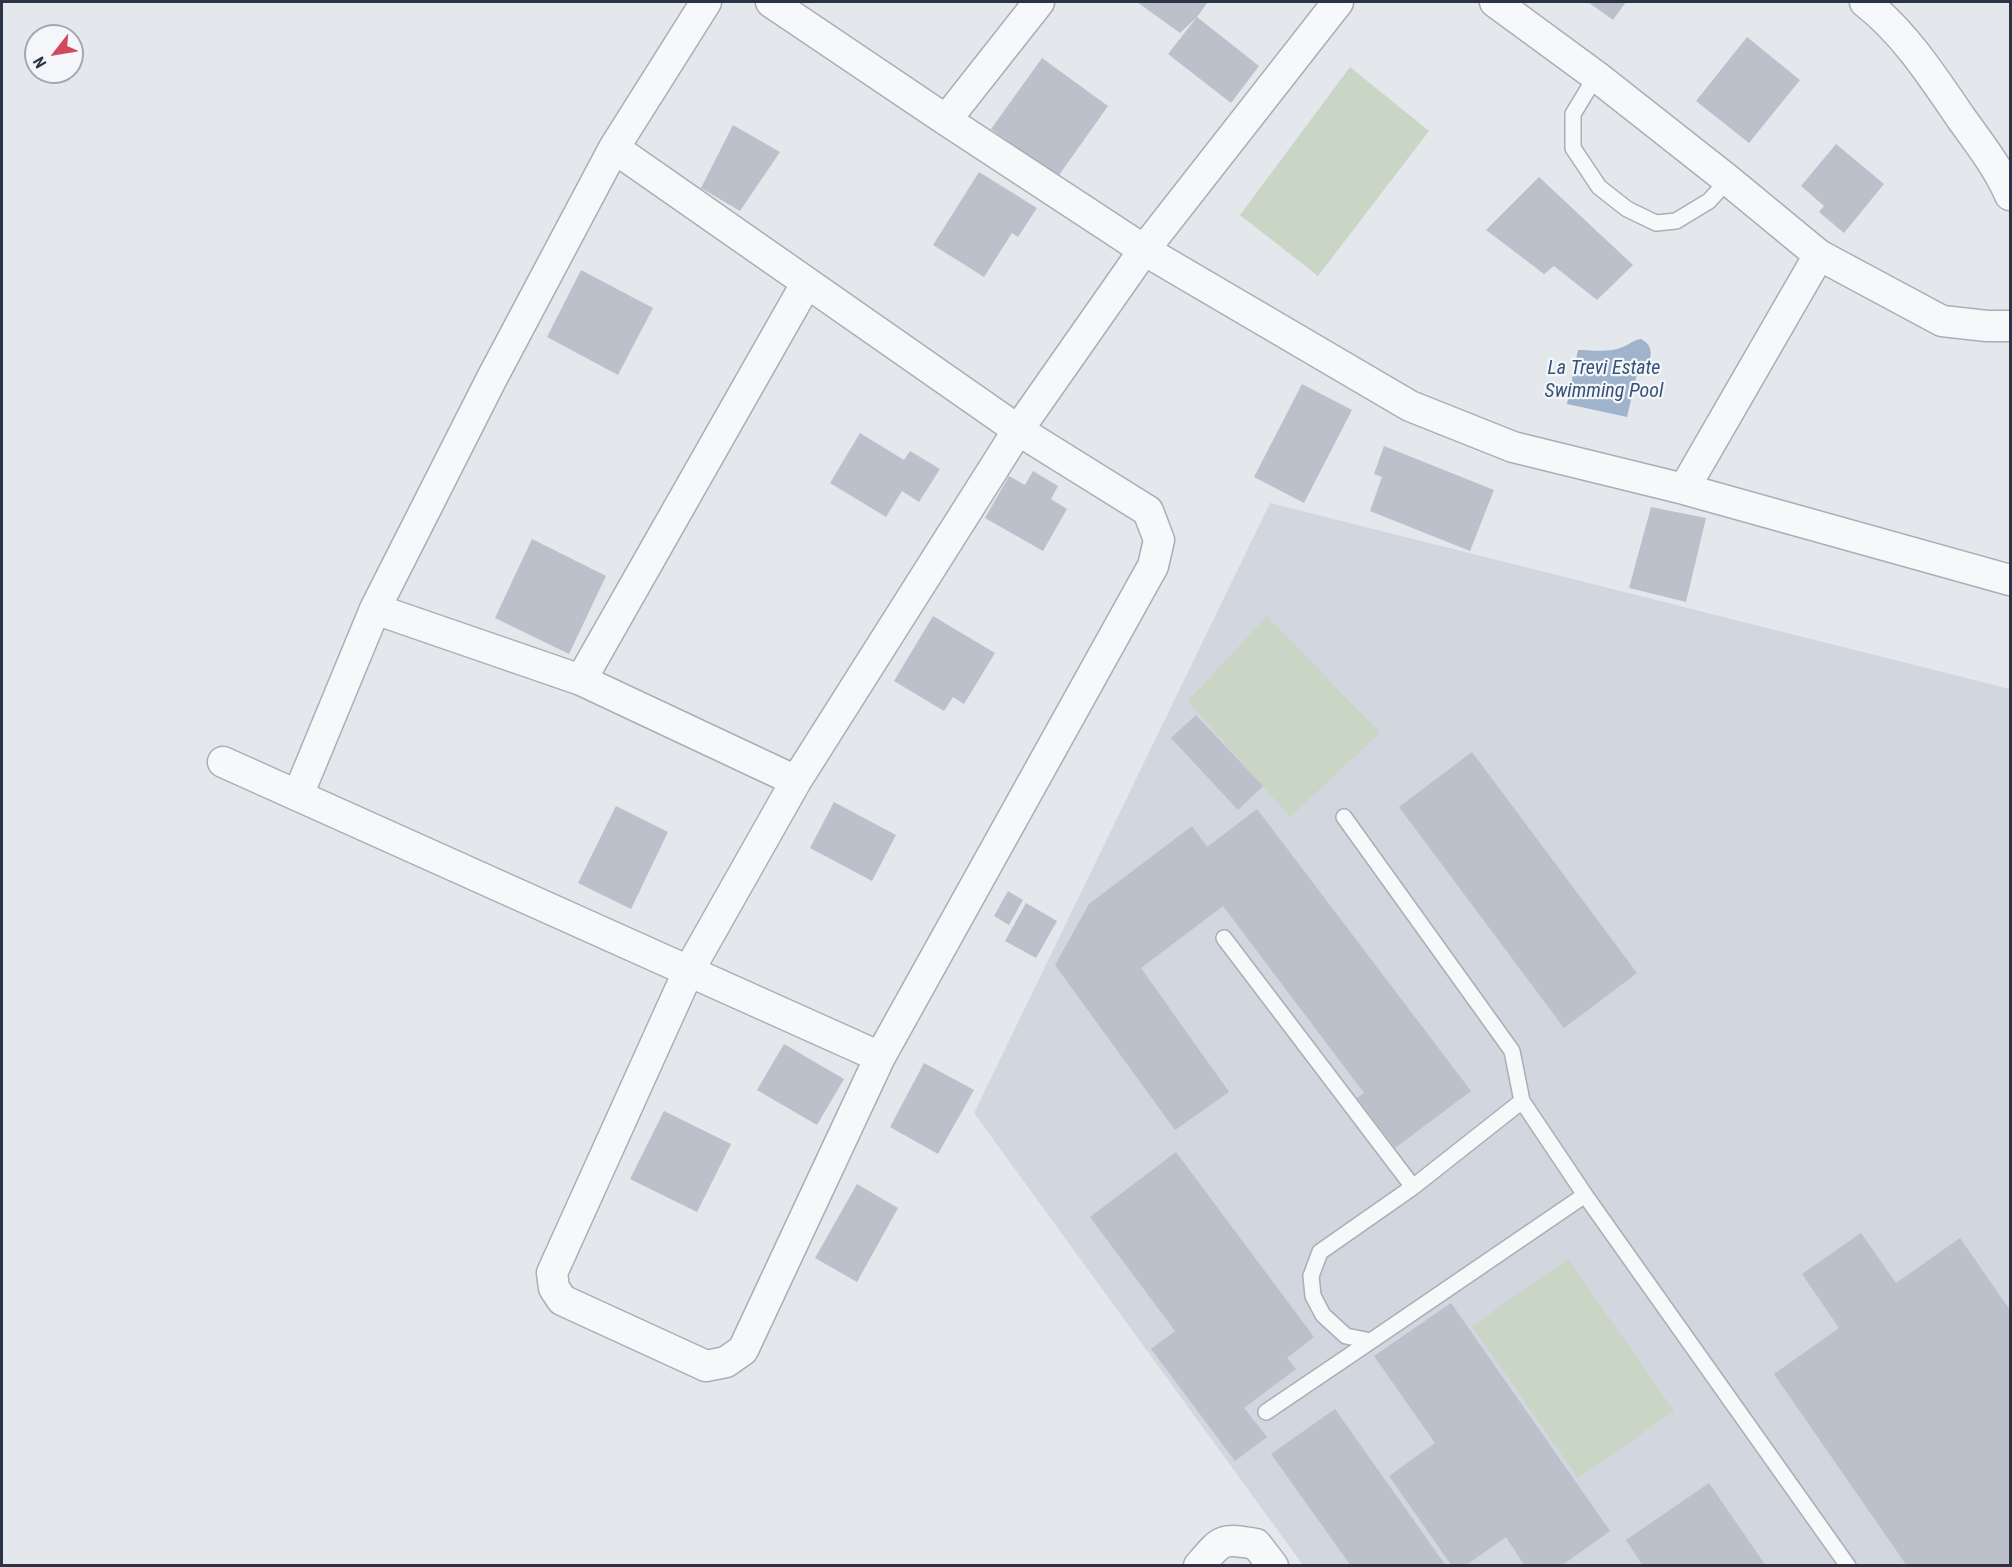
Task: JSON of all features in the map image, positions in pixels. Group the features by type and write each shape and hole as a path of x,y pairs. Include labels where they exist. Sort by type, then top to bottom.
{"street":[{"path":"298,795 375,609 491,380 614,148 706,2"},
{"path":"771,2 1144,250 1410,406 1513,447 1684,489 2010,580"},
{"path":"946,120 1039,2"},
{"path":"614,148 1018,430 1148,511 1159,540 1153,566 880,1057 743,1350 726,1362 706,1366 562,1300 554,1288 552,1273 688,972 796,781 1018,430 1144,250 1338,2"},
{"path":"1495,2 1596,76 1819,255 1942,321 2010,326"},
{"path":"1865,2 1886,18 1942,90 2001,174 2010,195"},
{"path":"1684,489 1819,255"},
{"path":"581,680 806,284"},
{"path":"375,609 581,680 796,781"},
{"path":"223,762 880,1057"},
{"path":"1199,1566 1218,1544 1233,1540 1256,1544 1273,1566"}],"lane":[{"path":"1596,76 1573,114 1573,148 1599,187 1627,209 1656,223 1676,221 1709,201 1728,180"},
{"path":"1344,817 1512,1051 1522,1101 1585,1195 1848,1566"},
{"path":"1224,938 1413,1187"},
{"path":"1371,1341 1346,1336 1323,1315 1313,1296 1311,1276 1320,1252 1413,1187 1522,1101"},
{"path":"1266,1412 1585,1195"}],"shaded area":[{"path":"1270,503 2010,689 2010,1565 1303,1565 974,1113"}],"green space":[{"path":"1350,67 1429,131 1318,276 1240,215"},
{"path":"1267,616 1380,733 1290,817 1188,701"},
{"path":"1568,1259 1674,1411 1578,1478 1472,1326"}],"water":[{"name":"La Trevi Estate Swimming Pool","path":"1641,339 1649,346 1650,359 1649,363 1637,374 1627,417 1567,404 1578,350 1612,350"}],"building":[{"path":"1137,2 1208,2 1197,17 1180,33"},
{"path":"1588,2 1626,2 1613,20"},
{"path":"1197,17 1259,66 1231,103 1168,54"},
{"path":"1747,37 1800,80 1749,143 1696,101"},
{"path":"1042,58 1108,106 1057,178 991,129"},
{"path":"733,125 780,152 740,211 701,188"},
{"path":"1836,144 1884,184 1844,233 1819,212 1824,206 1801,186"},
{"path":"979,172 1037,208 1018,237 1012,233 984,277 933,245"},
{"path":"1539,177 1633,265 1597,300 1554,266 1544,274 1486,230"},
{"path":"581,270 653,308 618,375 547,337"},
{"path":"1302,384 1352,410 1304,503 1254,477"},
{"path":"860,433 904,460 910,451 940,469 919,502 902,491 886,517 830,483"},
{"path":"1384,446 1494,490 1470,551 1370,511 1382,477 1374,474"},
{"path":"1033,471 1058,486 1051,499 1067,509 1043,551 985,518 1009,476 1025,485"},
{"path":"1651,507 1706,518 1686,602 1629,588"},
{"path":"532,539 606,576 569,654 495,618"},
{"path":"933,616 995,653 964,704 953,697 944,711 894,681"},
{"path":"1196,715 1263,786 1238,810 1171,738"},
{"path":"1472,752 1637,973 1564,1028 1399,807"},
{"path":"834,802 896,835 872,881 810,848"},
{"path":"616,806 668,832 631,909 578,883"},
{"path":"1257,809 1471,1091 1395,1148 1357,1098 1364,1093 1223,906 1141,968 1229,1092 1175,1130 1055,965 1089,904 1192,826 1207,847"},
{"path":"1008,891 1023,900 1009,925 994,916"},
{"path":"1026,903 1057,921 1036,958 1005,941"},
{"path":"784,1044 844,1079 817,1125 757,1090"},
{"path":"924,1063 974,1090 938,1154 890,1127"},
{"path":"664,1111 731,1144 697,1212 630,1179"},
{"path":"1176,1152 1314,1337 1287,1358 1296,1369 1244,1408 1267,1437 1235,1461 1151,1349 1175,1331 1090,1217"},
{"path":"857,1184 898,1208 857,1282 815,1258"},
{"path":"1861,1233 1896,1283 1960,1238 2010,1310 2010,1566 1907,1566 1774,1374 1839,1328 1802,1274"},
{"path":"1451,1303 1610,1531 1561,1566 1525,1566 1506,1537 1465,1566 1452,1566 1389,1476 1435,1443 1374,1356"},
{"path":"1335,1409 1446,1566 1351,1566 1271,1454"},
{"path":"1709,1483 1766,1566 1643,1566 1626,1540"}]}
